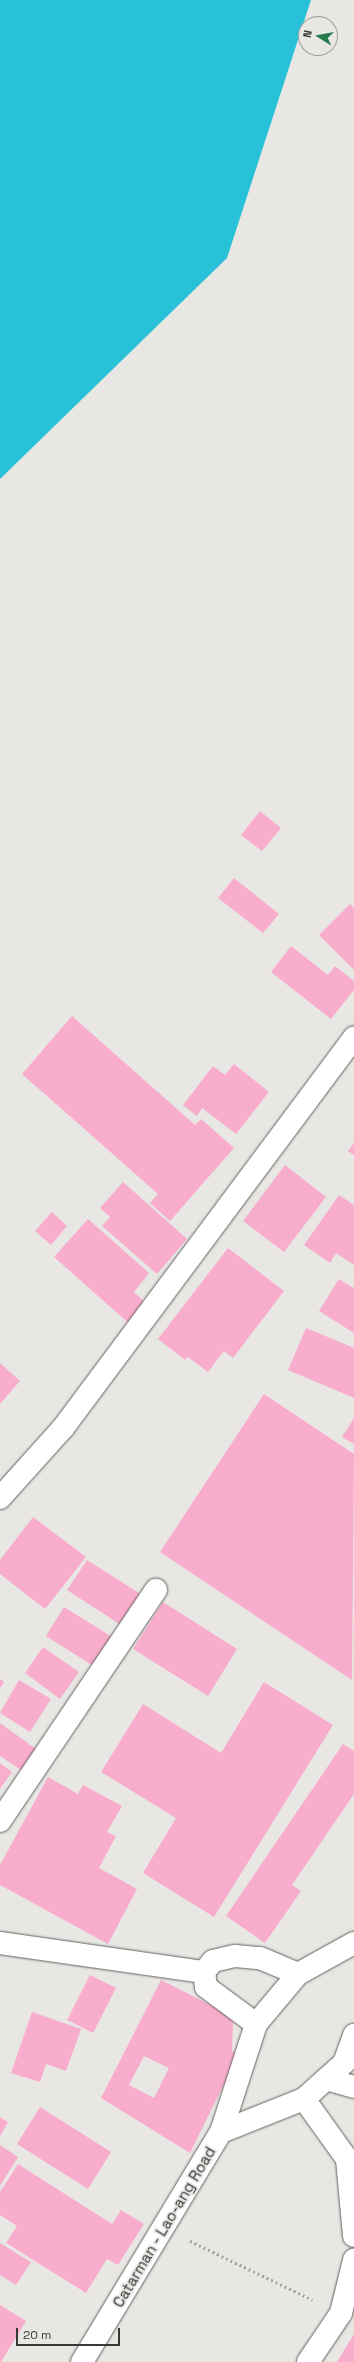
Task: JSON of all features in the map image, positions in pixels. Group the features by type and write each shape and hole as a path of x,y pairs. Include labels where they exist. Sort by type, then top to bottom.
{"street":[{"path":"0,1498 63,1428 354,1038"},
{"path":"0,1821 156,1590"},
{"path":"0,1943 204,1972"},
{"name":"Catarman - Lao-ang Road","path":"82,2362 221,2132 256,2024 298,1974 354,1943"},
{"path":"256,2024 206,1987 204,1972 213,1961 235,1956 260,1958 298,1974"},
{"name":"Catarman - Lao-ang Road","path":"221,2132 304,2099 344,2063 354,2035"},
{"path":"326,2079 354,2087"},
{"path":"304,2099 348,2159 354,2236"},
{"path":"308,2362 341,2313 354,2260"}],"path":[{"path":"163,2228 341,2313"}],"water":[{"path":"0,0 311,0 306,16 298,16 298,40 227,258 0,479"}],"building":[{"path":"260,811 281,828 262,851 241,835"},
{"path":"234,878 279,914 263,933 218,898"},
{"path":"350,904 354,908 354,970 319,935"},
{"path":"291,946 328,975 335,966 354,981 354,990 331,1019 271,972"},
{"path":"72,1016 195,1125 201,1119 234,1148 170,1221 150,1203 158,1194 22,1074"},
{"path":"234,1064 269,1092 236,1134 202,1108 197,1116 183,1105 213,1066 225,1075"},
{"path":"354,1143 354,1155 348,1151"},
{"path":"285,1165 326,1197 284,1252 243,1221"},
{"path":"123,1182 187,1239 157,1274 102,1226 110,1217 100,1208"},
{"path":"339,1195 354,1205 354,1265 336,1253 330,1263 304,1245"},
{"path":"52,1212 67,1226 51,1245 35,1231"},
{"path":"88,1219 149,1273 134,1292 150,1307 133,1327 54,1257"},
{"path":"228,1248 284,1291 233,1358 224,1351 208,1372 188,1357 185,1360 158,1339"},
{"path":"339,1279 354,1288 354,1333 319,1311"},
{"path":"306,1328 354,1348 354,1398 288,1370"},
{"path":"0,1363 20,1381 0,1404"},
{"path":"264,1394 354,1454 352,1680 160,1552"},
{"path":"354,1418 354,1444 342,1437"},
{"path":"33,1517 86,1557 45,1609 0,1574 0,1560"},
{"path":"87,1560 147,1598 127,1629 67,1590"},
{"path":"163,1602 237,1649 208,1696 133,1649"},
{"path":"64,1607 117,1640 98,1669 46,1636"},
{"path":"43,1647 79,1672 60,1699 25,1673"},
{"path":"0,1679 4,1682 0,1688"},
{"path":"19,1680 51,1699 30,1732 0,1713"},
{"path":"264,1682 333,1725 214,1917 143,1873 176,1818 101,1772 143,1704 221,1753"},
{"path":"0,1723 36,1749 21,1770 0,1756"},
{"path":"343,1744 354,1751 354,1794 292,1885 301,1891 265,1943 226,1916"},
{"path":"0,1763 12,1772 0,1789"},
{"path":"48,1777 78,1794 83,1785 122,1806 107,1832 116,1836 99,1868 137,1889 108,1944 0,1885 0,1865"},
{"path":"90,1975 116,1988 93,2033 67,2020"},
{"path":"161,1980 224,2012 233,2022 232,2051 239,2054 190,2153 101,2098","holes":["144,2056 169,2068 154,2098 129,2085"]},
{"path":"32,2012 81,2029 66,2071 46,2064 40,2082 11,2073"},
{"path":"40,2107 111,2152 88,2189 17,2144"},
{"path":"0,2117 8,2122 0,2136"},
{"path":"0,2145 18,2157 0,2186"},
{"path":"18,2164 112,2224 121,2210 144,2224 118,2265 107,2259 86,2293 6,2243 17,2226 0,2215 0,2192"},
{"path":"0,2243 31,2262 16,2285 0,2275"},
{"path":"0,2305 26,2321 1,2362 0,2362"},
{"path":"354,2334 354,2362 337,2362"}]}
